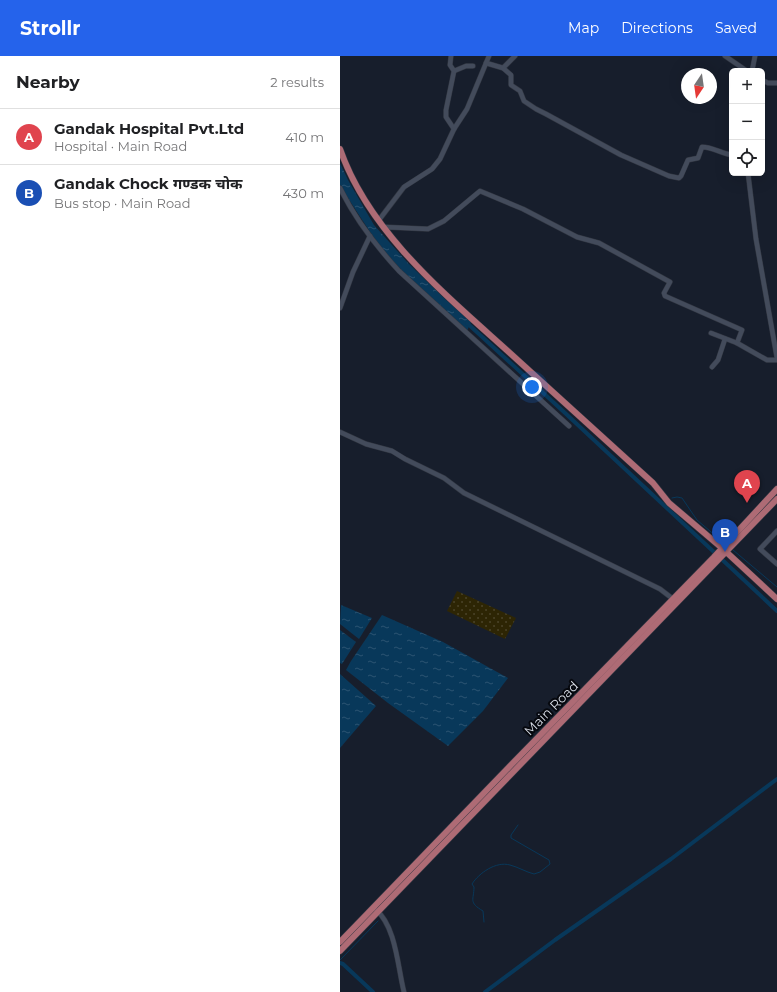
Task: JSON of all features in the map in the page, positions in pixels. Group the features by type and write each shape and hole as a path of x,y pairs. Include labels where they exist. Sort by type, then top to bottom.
{"main road":[{"path":"340,149 362,196 390,236 421,270 653,483 669,503 777,599"},
{"name":"Main Road","path":"340,942 376,910 509,776 716,559 777,488"},
{"name":"Main Road","path":"723,551 776,501"},
{"name":"Main Road","path":"340,951 504,772 673,599 716,559"},
{"path":"504,772 509,776"}],"street":[{"path":"451,56 450,64 454,71 446,117 454,129"},
{"path":"379,220 404,187 432,169 440,159 454,129 467,109 489,56"},
{"path":"503,68 515,56"},
{"path":"725,56 743,68"},
{"path":"753,68 755,56"},
{"path":"486,63 503,68 511,75 511,85 520,91 524,101 536,109 621,155 669,176 679,178 688,160 698,158 702,147 708,147 729,155"},
{"path":"454,71 466,66 473,66"},
{"path":"765,81 777,83"},
{"path":"712,333 737,343 767,360 777,359 756,239 748,176"},
{"path":"340,188 358,220 383,254 404,276 569,426"},
{"path":"384,227 428,229 444,221 480,191 523,209 577,237 598,244 670,282 664,293 665,296 742,330 737,343"},
{"path":"340,308 353,272 370,236"},
{"path":"712,367 718,360 725,339"},
{"path":"340,432 366,444 392,451 444,478 464,493 660,589 673,599"},
{"path":"770,496 776,501"},
{"path":"777,531 760,549 777,564"},
{"path":"376,910 384,919 392,939 399,961 404,992"}],"sand":[{"path":"457,591 516,618 505,639 447,611"}],"water":[{"path":"340,163 374,225 408,263 471,322 467,331 415,284 386,254 340,186"},
{"path":"341,605 372,618 359,639 340,624"},
{"path":"382,615 443,642 508,678 483,711 448,746 388,703 346,670"},
{"path":"340,630 356,642 342,664 340,663"},
{"path":"340,674 376,706 340,748"}],"waterway":[{"path":"467,323 777,611"},
{"path":"672,498 682,498 697,520 724,543"},
{"path":"733,550 777,587"},
{"path":"485,992 555,940 671,859 777,779"},
{"path":"484,922 483,911 475,905 473,900 474,887 472,884 483,872 494,866 505,864 534,874 540,872 550,864 549,860 511,838 511,835 518,825"},
{"path":"340,960 378,921"},
{"path":"340,963 343,964 373,992"}],"place":[{"name":"Gandak Hospital Pvt.Ltd","path":"747,503"},
{"name":"Gandak Chock गण्डक चोक","path":"725,552"}]}
